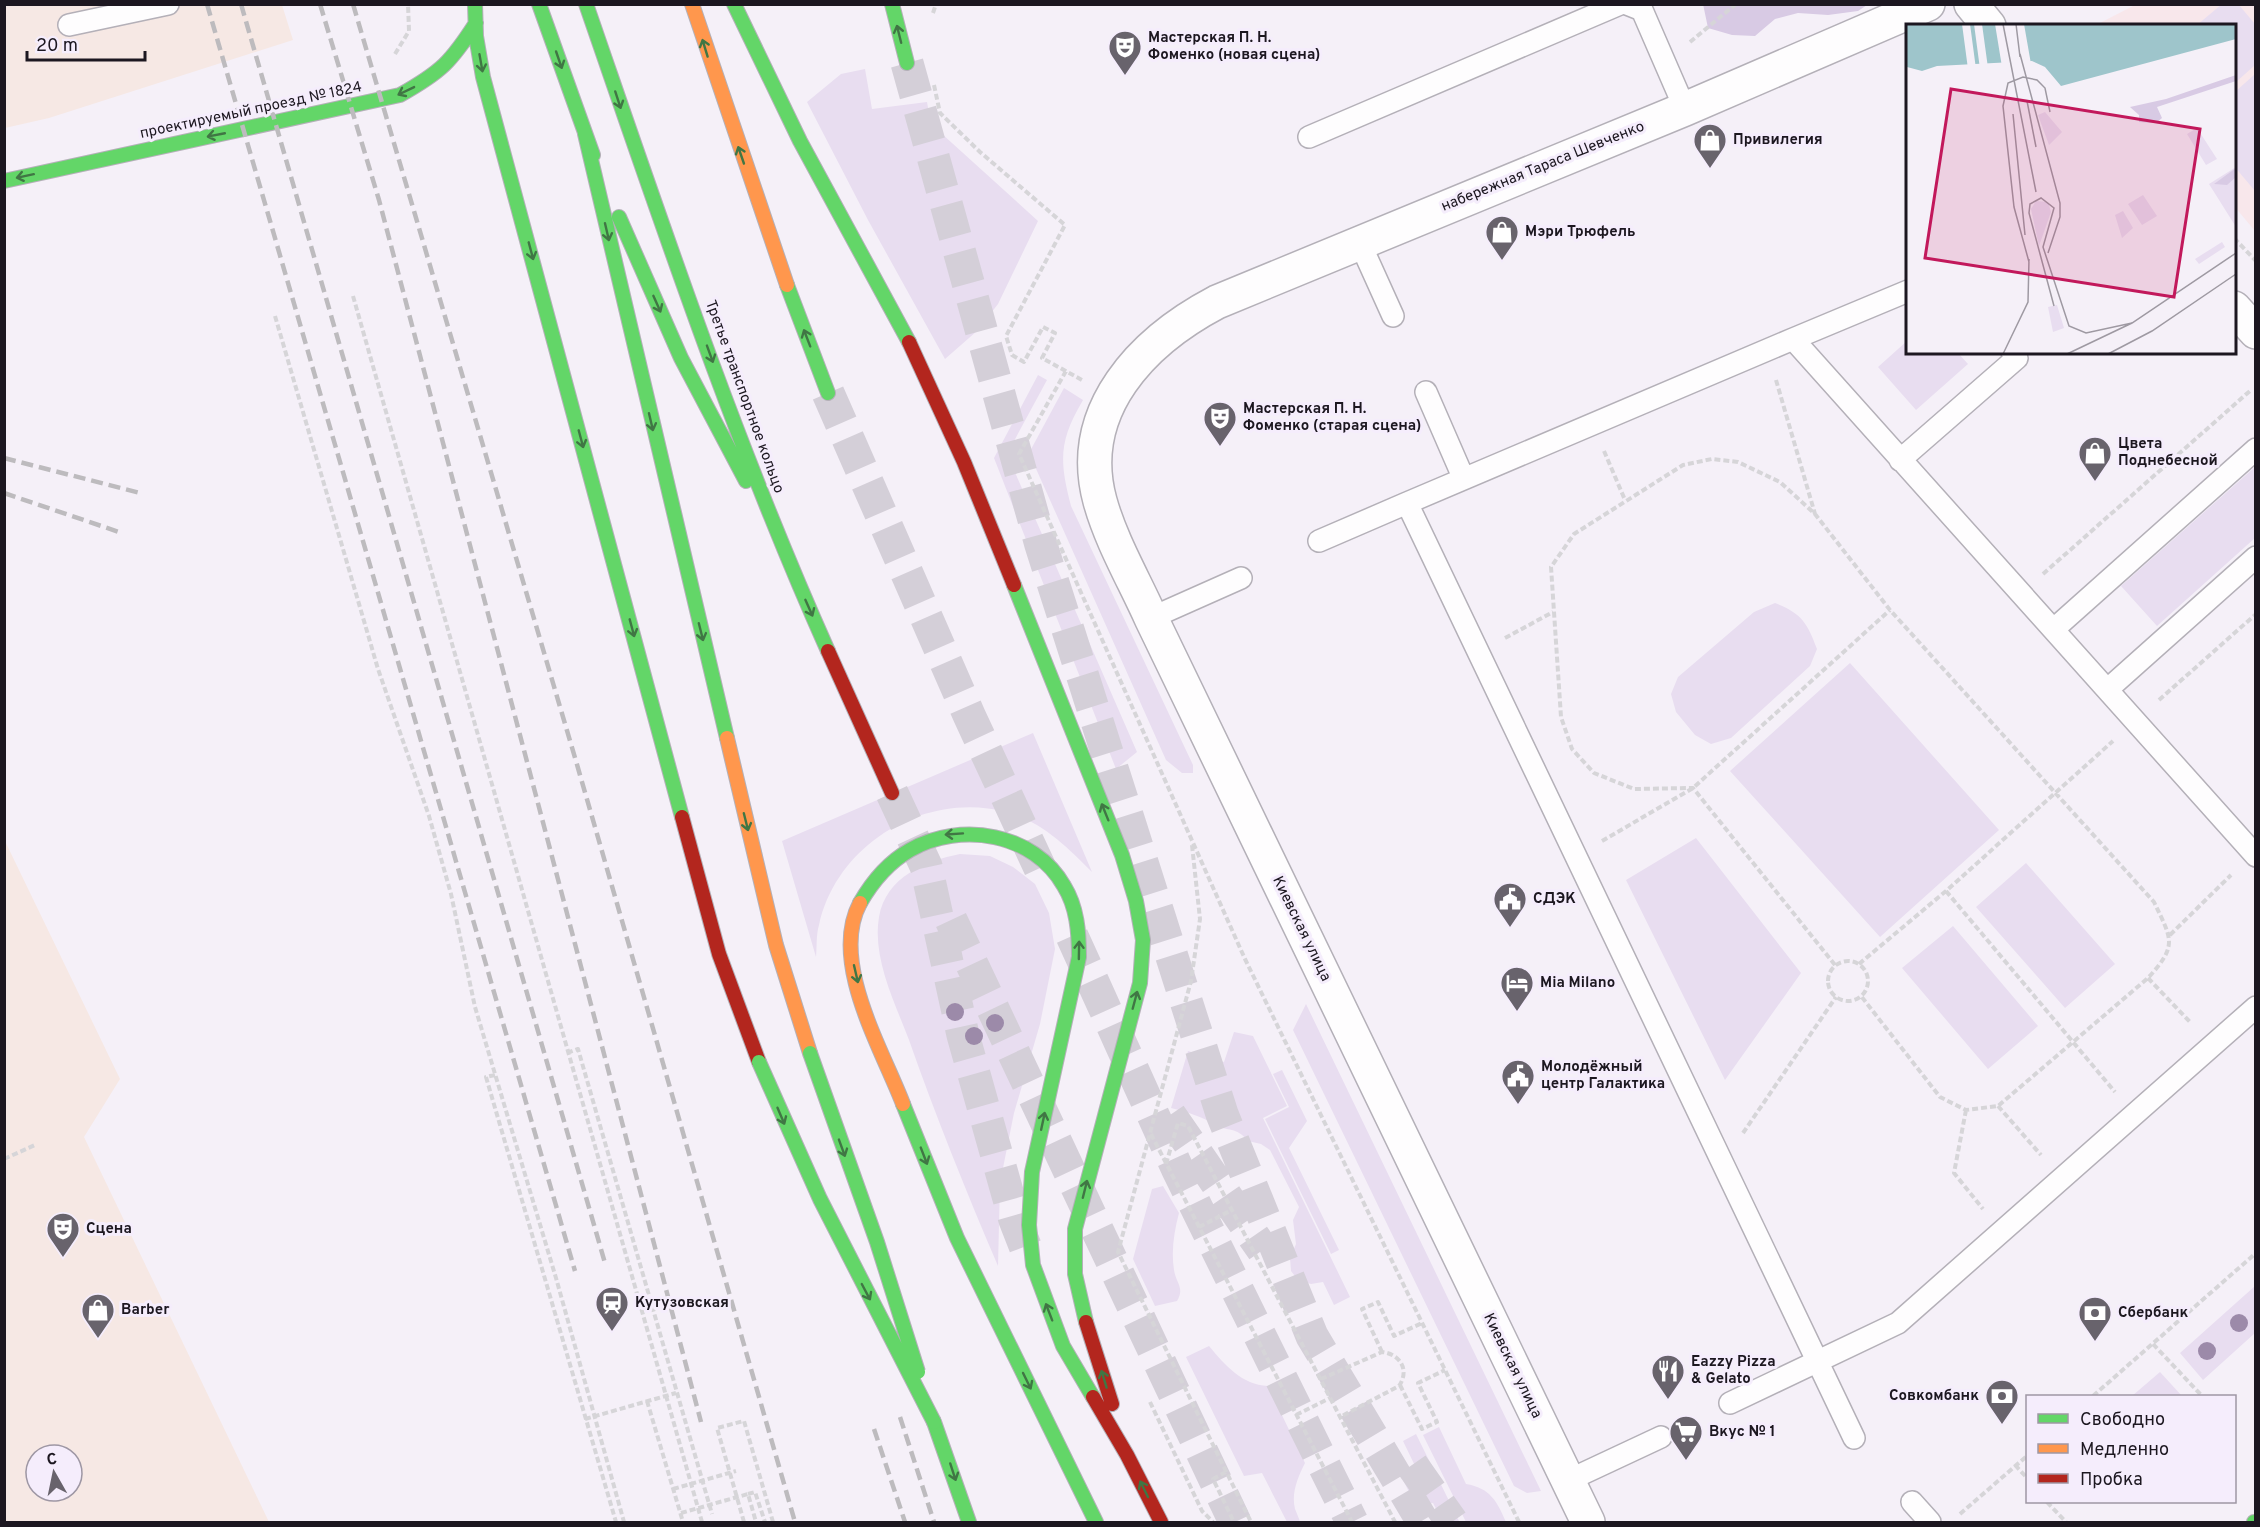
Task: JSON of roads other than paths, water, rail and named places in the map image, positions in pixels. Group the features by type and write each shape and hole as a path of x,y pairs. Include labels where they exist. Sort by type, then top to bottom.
{"main road":[{"path":"475,4 483,77 719,954 759,1062 821,1203 934,1422"},
{"path":"539,4 585,134 681,358 785,555"},
{"name":"Третье транспортное кольцо","path":"586,4 625,121 785,555 892,793"},
{"path":"692,4 772,246 828,393"},
{"path":"734,4 800,141 911,345 964,462 1122,855 1136,901 1143,940 1140,982 1075,1229 1075,1274 1086,1323 1127,1455"},
{"path":"892,4 907,63"},
{"name":"проектируемый проезд № 1824","path":"4,181 324,114 400,95 434,76 456,54 476,23"},
{"path":"585,134 773,933 810,1053 877,1242 934,1422 969,1522"},
{"path":"1096,1522 946,1213 879,1043 859,986 851,954 851,928 860,903 882,869 914,846 949,833 980,834 1011,840 1035,855 1058,876 1072,903 1079,930 1079,957 1032,1172 1029,1225 1033,1265 1062,1346 1127,1455 1161,1522"}],"street":[{"name":"набережная Тараса Шевченко","path":"1162,336 1186,318 1217,302 1685,109 1928,4"},
{"path":"1971,4 1987,24"},
{"path":"2236,309 2256,332"},
{"name":"Киевская улица","path":"1162,336 1136,363 1112,395 1096,439 1094,466 1100,501 1151,618 1588,1522"}],"lane":[{"path":"69,25 168,4"},
{"path":"1309,137 1620,4"},
{"path":"1627,4 1642,10 1685,109"},
{"path":"1360,243 1393,316"},
{"path":"1319,542 1463,477 1906,292"},
{"path":"1793,339 2255,854"},
{"path":"1900,460 2017,358 2014,354"},
{"path":"1426,392 1463,477"},
{"path":"2054,629 2256,449"},
{"path":"1407,503 1854,1438"},
{"path":"2108,689 2256,557"},
{"path":"1151,618 1241,578"},
{"path":"1730,1403 1898,1323 2256,1007"},
{"path":"1567,1481 1661,1437"},
{"path":"1912,1502 1930,1522"}],"tunnel":[{"path":"907,63 1041,545 1222,1114 1312,1336 1423,1522"},
{"path":"828,393 969,715 1040,868"},
{"path":"892,793 926,866 963,1035 1015,1220 1029,1256"},
{"path":"951,920 1235,1522"},
{"path":"1072,936 1178,1170 1352,1522"},
{"path":"1170,1115 1263,1250"},
{"path":"1412,1465 1452,1522"}],"railway":[{"path":"207,4 575,1271"},
{"path":"241,4 605,1263"},
{"path":"320,4 379,200 701,1422"},
{"path":"353,4 578,768 795,1522"},
{"path":"4,458 140,493"},
{"path":"4,493 122,533"},
{"path":"900,1417 934,1522"},
{"path":"874,1429 905,1522"}],"place":[{"name":"Мастерская П. Н. Фоменко (новая сцена)","path":"1125,76"},
{"name":"Привилегия","path":"1710,169"},
{"name":"Мэри Трюфель","path":"1502,261"},
{"name":"Мастерская П. Н. Фоменко (старая сцена)","path":"1220,447"},
{"name":"Цвета Поднебесной","path":"2095,482"},
{"name":"СДЭК","path":"1510,928"},
{"name":"Mia Milano","path":"1517,1012"},
{"name":"Молодёжный центр Галактика","path":"1518,1105"},
{"name":"Сцена","path":"63,1258"},
{"name":"Кутузовская","path":"612,1332"},
{"name":"Barber","path":"98,1339"},
{"name":"Сбербанк","path":"2095,1342"},
{"name":"Eazzy Pizza & Gelato","path":"1668,1400"},
{"name":"Совкомбанк","path":"2002,1425"},
{"name":"Вкус № 1","path":"1686,1461"}]}
